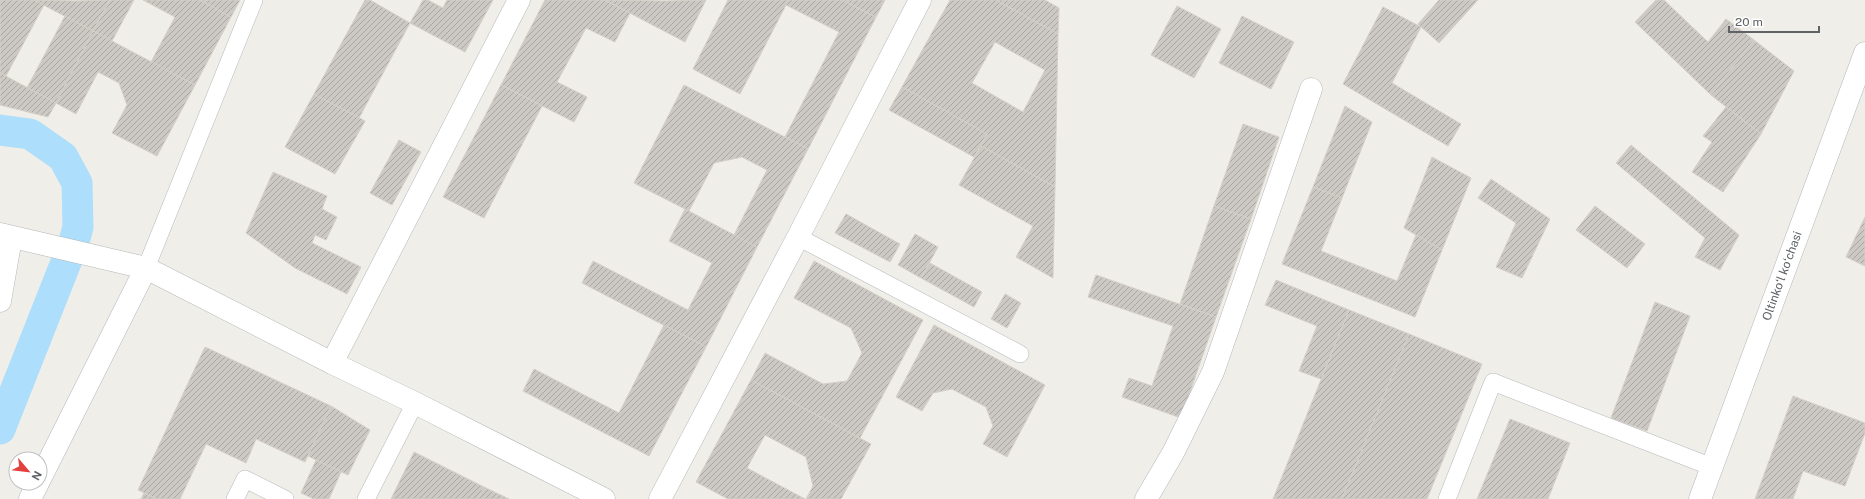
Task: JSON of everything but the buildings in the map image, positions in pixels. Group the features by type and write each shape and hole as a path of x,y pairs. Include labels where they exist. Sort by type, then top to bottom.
{"street":[{"path":"332,363 519,0"},
{"path":"660,499 798,237 920,0"},
{"name":"Oltinkoʻl koʻchasi","path":"1700,499 1865,53"},
{"path":"1146,499 1173,453 1213,372 1311,89"},
{"path":"0,300 6,236 146,268 604,499"},
{"path":"48,463 146,268"}],"lane":[{"path":"146,268 254,0"},
{"path":"798,237 1020,354"},
{"path":"1447,499 1493,382 1712,467"},
{"path":"366,499 415,403"},
{"path":"236,499 245,480 285,499"}],"waterway":[{"path":"0,130 30,134 63,157 77,183 78,227 74,242 0,429"}]}
